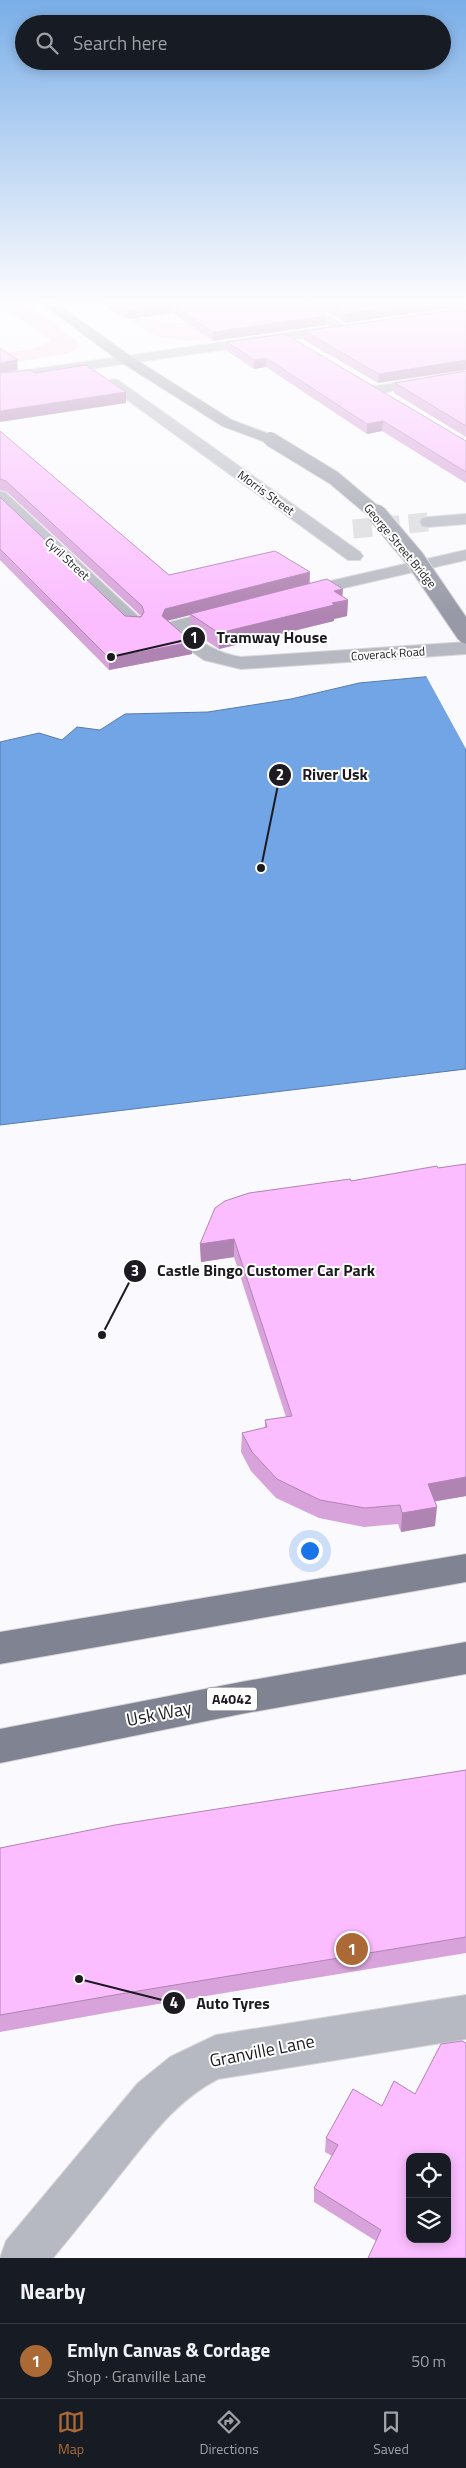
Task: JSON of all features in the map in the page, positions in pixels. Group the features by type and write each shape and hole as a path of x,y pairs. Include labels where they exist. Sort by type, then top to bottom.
{"main road":[{"name":"George Street Bridge","path":"199,405 227,423 270,439"},
{"name":"George Street Bridge","path":"240,411 270,439 353,492 376,513 417,562 466,634"},
{"path":"0,1648 466,1568"},
{"name":"Usk Way","path":"0,1746 241,1698 466,1658"}],"street":[{"name":"Morris Street","path":"144,405 354,556"},
{"name":"Cyril Street","path":"0,496 134,623"},
{"path":"428,522 466,519"},
{"path":"321,532 345,530"},
{"path":"286,597 466,555"},
{"name":"Coverack Road","path":"248,607 173,627 203,653 241,663 466,648"},
{"name":"Granville Lane","path":"23,2258 144,2108 166,2086 189,2069 216,2058 466,2016"}],"water":[{"path":"466,673 466,1069 0,1125 0,742 39,733 62,740 77,727 100,730 125,714 208,712 291,699 359,683"}],"pier":[{"path":"466,671 466,749 425,674"}],"building":[{"path":"0,405 37,405 0,411"},
{"path":"338,405 406,405 466,441 466,472 383,421 367,424"},
{"path":"432,405 466,405 466,426"},
{"path":"0,431 169,575 275,551 310,572 165,609 162,616 192,642 109,658 0,549 0,497 125,616 141,617 144,612 142,606 6,481 0,479"},
{"path":"327,579 343,589 334,591 348,600 219,633 190,614"},
{"path":"466,1164 466,1477 428,1484 437,1507 402,1513 400,1505 365,1508 320,1500 277,1479 252,1452 242,1433 267,1427 265,1420 292,1416 234,1239 200,1244 215,1208 225,1201 249,1193 350,1179 351,1181 437,1166 438,1168"},
{"path":"466,1770 466,1937 0,2015 0,1848 115,1825"},
{"path":"462,2041 466,2043 466,2258 368,2258 381,2230 314,2188 338,2145 326,2138 353,2089 382,2106 394,2081 415,2094 441,2044"}],"tunnel":[{"path":"353,529 428,522"}],"place":[{"name":"Tramway House","path":"111,657"},
{"name":"River Usk","path":"261,868"},
{"name":"Castle Bingo Customer Car Park","path":"102,1335"},
{"name":"Emlyn Canvas & Cordage","path":"352,1949"},
{"name":"Auto Tyres","path":"79,1979"}]}
